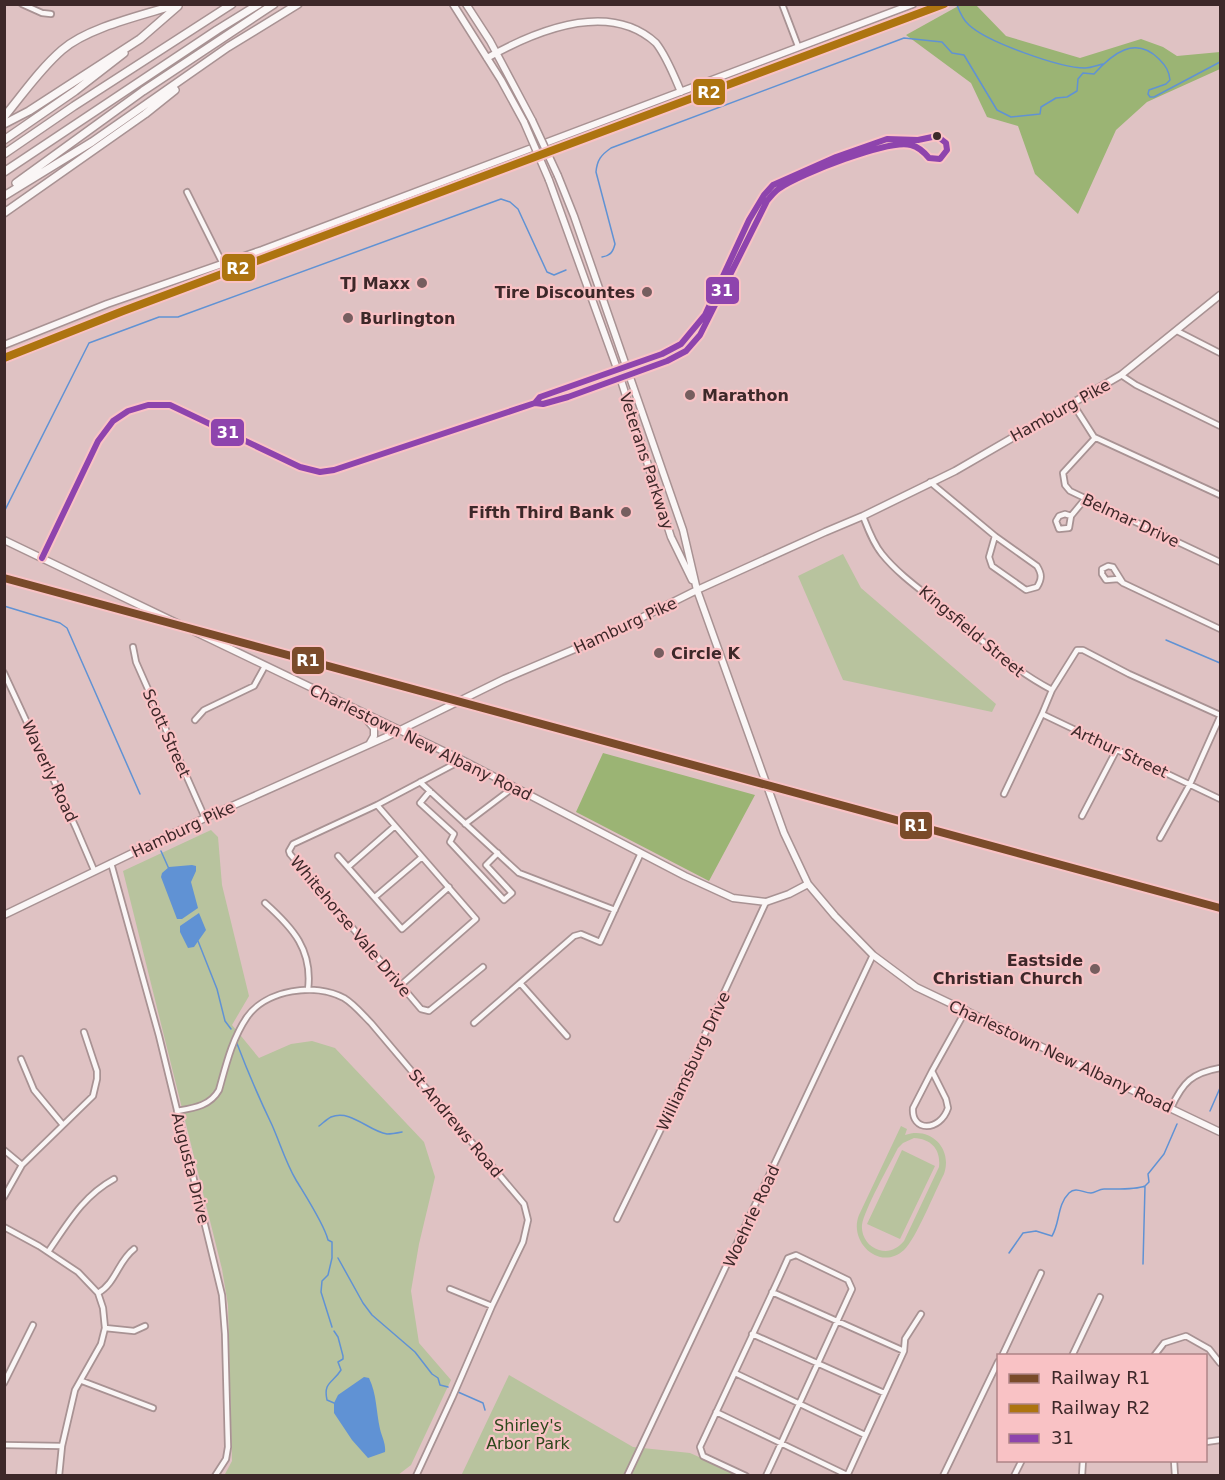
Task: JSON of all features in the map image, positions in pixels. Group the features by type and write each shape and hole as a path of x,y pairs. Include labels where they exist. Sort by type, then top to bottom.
{"highway":[{"path":"4,140 111,64 178,4"},
{"path":"4,117 35,78 63,49 101,28 178,4"},
{"path":"4,154 232,4"},
{"path":"4,172 259,4"},
{"path":"4,194 143,91 274,4"},
{"path":"4,194 92,142 228,47 298,4"},
{"path":"4,124 29,111 140,39"},
{"path":"4,213 145,114 228,47"}],"main road":[{"name":"Veterans Parkway","path":"453,4 524,122 549,180 617,368 671,537 698,590"},
{"name":"Veterans Parkway","path":"466,4 496,52 532,120 574,216 683,530 698,590 783,833 808,884 873,955"},
{"path":"4,345 107,304 223,264 913,4"},
{"path":"487,58 557,24 583,16 611,15 632,22 656,43 681,93"},
{"name":"Hamburg Pike","path":"4,915 205,818 369,744 504,679 603,637 698,590 863,516 963,467 1121,375 1221,295"},
{"name":"Charlestown New Albany Road","path":"4,540 462,760 733,898 766,902 808,884"},
{"path":"360,711 374,728 374,736 369,744"},
{"name":"Charlestown New Albany Road","path":"873,955 916,987 1221,1132"}],"street":[{"path":"22,4 42,13 51,14"},
{"path":"782,4 798,46"},
{"path":"42,558 98,441 113,421 128,411 148,405 170,405 300,467 320,472 366,460 536,403 543,405 568,398 667,362 686,351 700,335 767,201 778,189 806,175 889,145 909,144 933,159 940,159 945,154 947,146 937,136 918,140 887,139 836,157 773,185 749,220 705,315 681,344 662,354 625,365 540,397 536,403"},
{"path":"924,152 925,142 929,138"},
{"path":"186,192 223,264"},
{"path":"1177,331 1221,353"},
{"path":"1121,375 1136,385 1221,426"},
{"path":"1073,404 1095,438 1221,495"},
{"name":"Belmar Drive","path":"1095,438 1063,473 1065,485 1070,490 1221,562"},
{"path":"930,482 995,536 1037,566 1042,579 1037,587 1026,590 992,566 988,557 995,536"},
{"path":"1071,516 1085,499"},
{"name":"Kingsfield Street","path":"863,516 874,544 902,574 1001,657 1026,676 1052,690"},
{"path":"1124,583 1113,567 1108,566 1102,569 1106,580 1119,579 1124,583 1221,629"},
{"name":"Scott Street","path":"133,647 136,662 205,818"},
{"path":"1004,794 1052,690 1077,650 1083,650 1129,674 1221,716 1190,784 1160,838"},
{"path":"195,720 204,710 254,686 265,666"},
{"name":"Waverly Road","path":"4,673 94,870"},
{"name":"Arthur Street","path":"1042,714 1221,799"},
{"path":"1082,816 1117,749"},
{"name":"Whitehorse Vale Drive","path":"462,760 377,805 294,844 289,851 421,1009 429,1011 483,967"},
{"path":"420,782 519,873 615,910"},
{"path":"465,824 514,787"},
{"path":"430,791 420,803 454,834 450,842 504,900 512,893 486,865 498,854"},
{"path":"377,805 476,919 400,985"},
{"path":"348,867 395,826"},
{"path":"474,1023 577,935 600,942 641,853"},
{"path":"338,856 402,929 449,887"},
{"path":"375,897 422,857"},
{"name":"Augusta Drive","path":"111,862 134,939 222,1295 228,1447 226,1459 215,1476"},
{"name":"Williamsburg Drive","path":"617,1219 766,902"},
{"path":"266,903 295,932 309,967 308,990"},
{"name":"Woehrle Road","path":"627,1476 873,955"},
{"path":"520,983 567,1036"},
{"name":"St Andrews Road","path":"177,1111 202,1105 215,1098 234,1041 248,1015 264,1001 308,990 319,991 343,998 371,1023 524,1204 528,1220 523,1242 416,1476"},
{"path":"932,1071 948,1108 940,1123 925,1126 916,1119 913,1108 932,1071 966,1010"},
{"path":"4,1197 22,1165 93,1096 97,1071 84,1032"},
{"path":"21,1059 34,1090 63,1125"},
{"path":"1171,1108 1186,1081 1194,1076 1221,1068"},
{"path":"4,1150 22,1165"},
{"path":"48,1251 79,1206 95,1190 114,1179"},
{"path":"4,1227 48,1251 78,1272 98,1293 103,1308 105,1328 101,1344 75,1390 63,1446 60,1476"},
{"path":"98,1293 109,1286 126,1255 134,1249"},
{"path":"746,1476 703,1456 700,1447 788,1258 798,1256 850,1282 852,1289 766,1476"},
{"path":"1003,1354 1041,1273"},
{"path":"450,1289 492,1306"},
{"path":"772,1292 904,1351"},
{"path":"1073,1354 1100,1298"},
{"path":"716,1412 847,1475 904,1351 905,1339 921,1314"},
{"path":"4,1383 33,1325"},
{"path":"105,1328 134,1331 144,1326"},
{"path":"752,1334 884,1393"},
{"path":"1156,1354 1164,1343 1186,1336 1209,1349 1221,1363"},
{"path":"943,1476 997,1366"},
{"path":"735,1373 865,1435"},
{"path":"82,1381 153,1408"},
{"path":"4,1446 63,1446"},
{"path":"1014,1476 1021,1462"}],"green space":[{"path":"960,5 976,5 1006,36 1080,58 1141,39 1163,47 1177,56 1220,52 1220,69 1147,102 1116,130 1078,214 1035,174 1018,126 987,117 971,83 906,35"},
{"path":"843,554 861,588 996,704 992,712 843,680 798,576"},
{"path":"603,753 755,795 709,881 576,812"},
{"path":"211,830 218,837 222,885 249,996 232,1025 259,1058 291,1044 312,1041 335,1048 424,1142 435,1177 419,1244 411,1291 419,1343 451,1380 411,1465 398,1475 227,1476 225,1474 232,1461 228,1305 222,1269 123,871"},
{"path":"901,1126 907,1129 905,1135 923,1134 937,1141 945,1156 944,1174 920,1226 904,1250 895,1256 885,1258 868,1251 858,1235 859,1215","holes":["914,1138 934,1146 938,1155 939,1167 904,1241 889,1251 875,1249 866,1241 863,1233 862,1225 867,1209 898,1148"]},
{"path":"902,1150 935,1166 900,1239 867,1224"},
{"name":"Shirley's Arbor Park","path":"509,1375 633,1447 690,1453 740,1475 461,1476"}],"water":[{"path":"196,866 191,882 198,908 182,919 177,919 161,877 162,873 169,867"},
{"path":"199,913 206,930 194,947 188,948 180,932 180,926"},
{"path":"364,1377 369,1378 374,1391 385,1449 385,1452 368,1458 352,1440 334,1413 334,1403 338,1395"}],"waterway":[{"path":"957,5 969,25 1007,46 1042,59 1074,67 1087,68 1103,64"},
{"path":"602,257 611,253 615,244 596,172 600,158 611,148 904,38 942,42 952,53 964,55 997,110 1011,117 1040,114 1041,107 1056,98 1067,97 1077,91 1078,79 1083,73 1094,74 1108,60 1124,50 1141,48 1159,59 1167,69 1170,80 1166,84 1149,90 1150,97 1220,62"},
{"path":"4,512 89,343 159,317 178,317 501,199 510,202 518,209 547,272 554,275 566,270"},
{"path":"4,606 60,623 67,628 140,794"},
{"path":"1166,640 1220,663"},
{"path":"161,851 169,869"},
{"path":"198,941 217,989 225,1021 231,1029"},
{"path":"236,1041 289,1167 328,1240 332,1242 332,1258 328,1275 322,1281 321,1292 332,1327"},
{"path":"1210,1111 1220,1088"},
{"path":"319,1126 338,1115 352,1118 387,1134 402,1132"},
{"path":"1143,1264 1145,1186 1149,1182 1148,1174 1164,1154 1177,1124"},
{"path":"1009,1253 1023,1233 1036,1231 1052,1236 1062,1203 1072,1191 1091,1193 1102,1189 1131,1189 1145,1186"},
{"path":"338,1258 372,1315 415,1352 432,1374 438,1378 440,1385 448,1387"},
{"path":"334,1331 343,1356 343,1359 338,1362 341,1370 326,1390 327,1400 334,1403"},
{"path":"458,1392 483,1403 485,1410"}],"rail line":[{"name":"R2","path":"4,358 123,311 944,4"},
{"name":"R1","path":"4,578 1220,908"}],"transit line":[{"name":"31","path":"42,558 98,441 113,421 128,411 148,405 170,405 300,467 320,472 334,470 535,403 543,404 568,397 667,361 686,351 700,335 767,201 778,189 824,167 884,147 911,145 921,150 929,158 940,159 947,150 946,143 937,136 918,140 887,139 836,157 773,185 749,220 705,315 681,344 662,354 540,397 535,403"}],"place":[{"name":"TJ Maxx","path":"422,283"},
{"name":"Tire Discountes","path":"647,292"},
{"name":"Burlington","path":"348,318"},
{"name":"Marathon","path":"690,395"},
{"name":"Fifth Third Bank","path":"626,512"},
{"name":"Circle K","path":"659,653"},
{"name":"Eastside Christian Church","path":"1095,969"}]}
